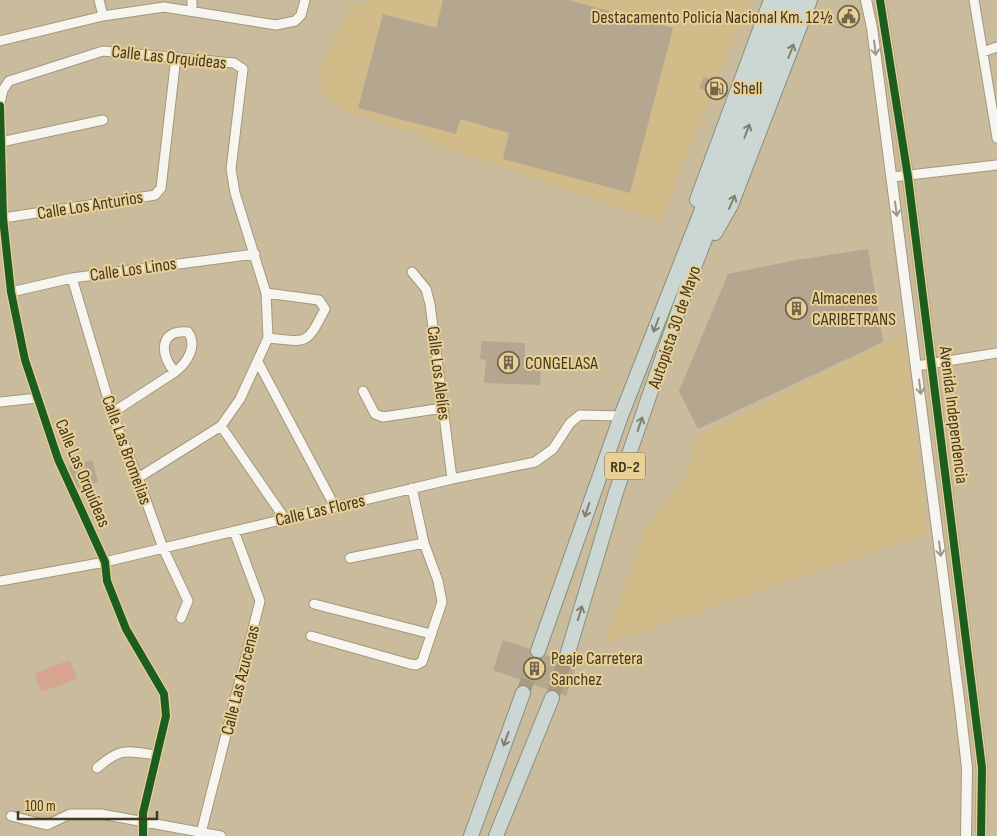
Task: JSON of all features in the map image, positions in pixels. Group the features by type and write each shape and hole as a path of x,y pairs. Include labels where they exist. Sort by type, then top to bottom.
{"highway":[{"path":"674,280 688,224 772,0"},
{"name":"Autopista 30 de Mayo","path":"566,659 616,492 784,0"},
{"name":"Autopista 30 de Mayo","path":"538,651 595,483 674,280 718,189 798,0"},
{"path":"691,275 731,204 810,0"},
{"path":"595,483 616,492"},
{"path":"471,836 523,693"},
{"path":"496,836 552,698"}],"street":[{"path":"99,0 103,16"},
{"path":"192,0 192,11"},
{"path":"0,41 103,16 164,7 276,25 295,21 301,15 305,0"},
{"name":"Avenida Independencia","path":"866,0 872,28 917,366 967,768 966,836"},
{"name":"Avenida Independencia","path":"880,0 908,177 982,768 981,836"},
{"path":"974,0 997,138"},
{"path":"983,52 997,47"},
{"name":"Calle Las Orquídeas","path":"138,478 221,426 240,399 268,338 266,293 235,193 231,169 244,69 234,63 103,51 9,81 3,90 0,104 3,218 11,292 25,360 37,398 58,460 105,562 107,581 126,629 164,694 167,709 141,822 143,836"},
{"name":"Calle Los Anturios","path":"3,218 149,196 159,192 176,57"},
{"path":"1,142 103,120"},
{"path":"892,177 908,177 997,165"},
{"name":"Calle Los Linos","path":"11,292 72,278 255,254"},
{"name":"Calle Los Alelíes","path":"412,272 426,289 430,304 452,479"},
{"name":"Calle Las Bromelias","path":"72,278 112,413 138,478 162,548 188,601 180,618"},
{"path":"266,293 319,300 324,304 325,309 307,339 302,341 268,338"},
{"path":"917,366 997,353"},
{"path":"258,362 336,507"},
{"path":"112,413 176,372"},
{"path":"363,391 375,414 383,417 443,408"},
{"path":"0,402 37,398"},
{"name":"Calle Las Flores","path":"0,580 105,562 412,488 535,462 553,449 570,423 580,415 621,416"},
{"path":"221,426 285,519"},
{"path":"310,636 416,665 422,662 442,602 442,592 424,543 412,488"},
{"name":"Calle Las Azucenas","path":"201,832 260,601 234,530"},
{"path":"350,558 424,543"},
{"path":"314,604 431,634"},
{"path":"97,768 113,754 120,752 156,755"},
{"path":"11,816 47,825 70,814 101,814 222,836"}],"shaded area":[{"path":"371,0 750,0 660,222 433,143 412,132 350,113 321,92 319,70 350,8"},
{"path":"904,333 927,534 604,644 645,530 686,474 699,435"},
{"path":"70,660 77,679 41,692 35,673"}],"building":[{"path":"443,0 568,0 673,28 630,193 503,159 509,133 460,119 456,134 358,108 383,14 436,28"},
{"path":"704,77 722,85 718,96 699,88"},
{"name":"Almacenes CARIBETRANS","path":"868,249 883,342 698,429 679,391 728,274 791,261"},
{"name":"CONGELASA","path":"482,341 525,343 525,362 541,364 540,385 484,383 486,360 480,359"},
{"path":"92,460 98,482 78,488 68,467"},
{"name":"Peaje Carretera Sanchez","path":"503,640 530,649 531,656 535,659 540,659 546,655 557,659 563,667 576,666 566,696 555,690 549,690 493,670"}],"tunnel":[{"path":"523,693 538,651"},
{"path":"552,698 566,659"}],"cycle path":[{"path":"880,0 908,177 982,768 981,836"},
{"path":"0,106 3,218 11,292 25,360 58,459 105,562 107,581 126,629 164,694 166,716 143,813 143,836"}],"place":[{"name":"Destacamento Policía Nacional Km. 12½","path":"849,17"},
{"name":"Shell","path":"717,88"},
{"name":"Almacenes CARIBETRANS","path":"796,308"},
{"name":"CONGELASA","path":"509,363"},
{"name":"Peaje Carretera Sanchez","path":"535,668"}]}
